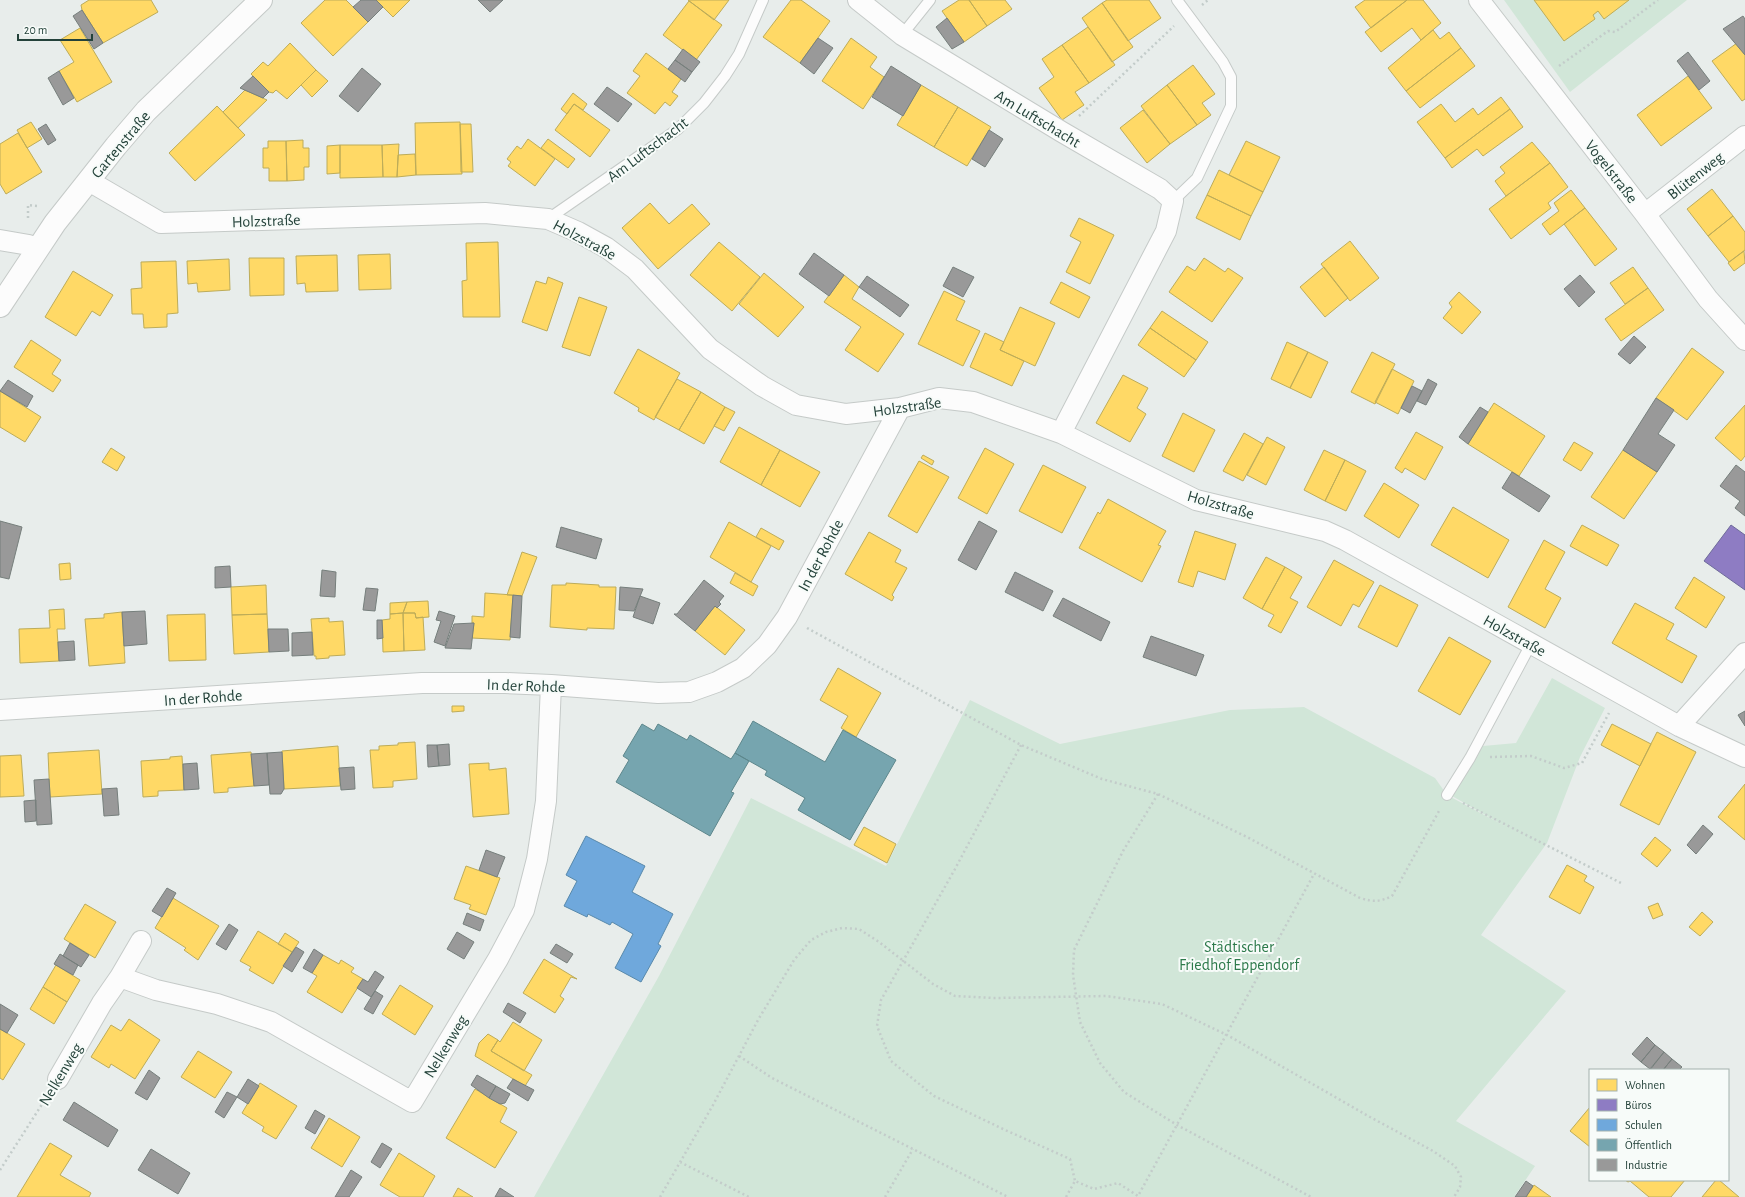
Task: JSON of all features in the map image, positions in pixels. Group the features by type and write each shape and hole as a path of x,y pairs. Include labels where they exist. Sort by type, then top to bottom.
{"street":[{"name":"Gartenstraße","path":"0,306 55,223 116,146 146,111 261,0"},
{"name":"Am Luftschacht","path":"858,0 902,35 1062,132 1160,189 1173,201"},
{"name":"Vogelstraße","path":"1479,0 1645,214 1708,299 1745,340"},
{"name":"Blütenweg","path":"1645,214 1745,136"},
{"name":"Holzstraße","path":"89,181 161,223 485,212 548,219 578,232 607,248 635,269 710,349 762,386 796,405 846,414 900,408 939,398 972,402 1061,433 1196,500 1325,531 1338,537 1679,726 1745,757"},
{"path":"1061,433 1166,231 1173,201"},
{"path":"0,240 29,245 36,252"},
{"name":"In der Rohde","path":"0,710 422,683 551,684 658,693 688,692 717,682 743,668 767,645 787,617 900,408"},
{"path":"1679,726 1745,653"},
{"name":"Nelkenweg","path":"120,977 156,990 217,1004 271,1022 412,1102 498,959 524,910 537,859 546,801 551,684"},
{"name":"Nelkenweg","path":"58,1079 102,1003 120,977 141,941"}],"lane":[{"name":"Am Luftschacht","path":"548,219 678,129 704,103 725,76 739,54 763,0"},
{"path":"902,35 930,0"},
{"path":"1173,201 1197,178 1231,106 1231,77 1223,62 1177,0"},
{"path":"1447,795 1470,758 1531,644"}],"path":[{"path":"1062,132 1177,22 1208,0"},
{"path":"1540,79 1608,31 1615,32 1658,0"},
{"path":"787,617 1021,745 1102,779 1158,794 1247,837 1360,898 1372,902 1382,901 1392,896 1447,795 1623,884"},
{"path":"1470,758 1531,756 1564,768 1582,763 1620,694"},
{"path":"1021,745 955,869 881,1000 878,1026 891,1061 934,1096 1070,1159 1075,1181 1066,1197"},
{"path":"1158,794 1124,852 1074,950 1073,975 1080,1022 1100,1062 1124,1092 1177,1125 1310,1197"},
{"path":"1075,1181 1094,1190 1118,1183 1139,1196 1314,874"},
{"path":"660,1197 794,960 811,940 826,932 842,928 859,929 904,960 933,984 955,996 994,998 1076,995 1106,996 1162,1004 1227,1035 1370,1117 1434,1151 1455,1166 1461,1177 1460,1187 1454,1197"},
{"path":"739,1056 772,1078 1008,1197"},
{"name":"Nelkenweg","path":"0,1170 58,1079"},
{"path":"885,1197 914,1149"},
{"path":"680,1162 749,1197"}],"green space":[{"path":"1504,0 1687,0 1570,92"},
{"name":"Städtischer Friedhof Eppendorf","path":"1552,678 1605,708 1580,757 1547,843 1481,935 1566,991 1456,1121 1535,1166 1514,1197 534,1197 659,976 751,798 886,866 970,700 1060,744 1230,710 1304,707 1435,778 1447,795 1505,826 1452,796 1483,746 1516,743"}],"building: Wohnen":[{"path":"89,0 151,0 158,12 103,43 82,10 81,5"},
{"path":"325,0 346,0 368,22 333,56 301,23"},
{"path":"376,0 410,0 393,17"},
{"path":"688,0 729,0 714,20"},
{"path":"791,0 801,0 830,21 800,63 763,37"},
{"path":"959,0 969,0 987,26 964,42 942,11"},
{"path":"969,0 1005,0 1012,9 987,26"},
{"path":"1107,0 1149,0 1161,18 1128,41 1102,3"},
{"path":"1365,0 1407,0 1371,28 1355,7"},
{"path":"1407,0 1423,0 1441,23 1421,40 1412,28 1381,52 1365,32"},
{"path":"1534,0 1629,0 1604,19 1598,11 1593,15 1595,19 1564,41"},
{"path":"689,1 722,25 696,60 663,35"},
{"path":"1102,3 1133,47 1112,62 1082,18"},
{"path":"1088,27 1115,65 1089,83 1062,45"},
{"path":"80,28 112,82 77,102 59,71 74,62 60,40"},
{"path":"1433,30 1440,39 1449,32 1461,48 1406,91 1388,68"},
{"path":"851,38 877,57 870,67 884,77 863,109 822,81"},
{"path":"290,43 316,70 287,99 276,90 273,93 269,92 251,74 263,62 268,66"},
{"path":"1737,43 1745,55 1745,99 1742,101 1712,61"},
{"path":"1062,45 1089,83 1075,92 1084,105 1062,120 1039,88 1054,77 1042,59"},
{"path":"1461,48 1475,66 1420,108 1406,91"},
{"path":"646,53 681,79 672,92 678,96 670,106 665,102 655,114 627,93 640,76 633,71"},
{"path":"1193,65 1215,94 1202,103 1211,115 1197,125 1167,85"},
{"path":"316,70 328,81 312,97 301,85"},
{"path":"1688,76 1712,108 1661,146 1637,115"},
{"path":"921,85 958,107 934,147 897,125"},
{"path":"1167,85 1197,125 1170,144 1141,106"},
{"path":"245,90 267,100 238,128 223,112"},
{"path":"573,93 587,104 583,110 574,104 567,114 561,109"},
{"path":"1501,97 1510,109 1445,158 1417,122 1441,104 1455,122 1473,108 1478,115"},
{"path":"574,104 610,130 590,157 555,130"},
{"path":"217,106 245,135 195,181 169,153"},
{"path":"958,107 991,127 967,166 934,147"},
{"path":"1510,109 1523,127 1483,156 1477,149 1452,168 1445,158"},
{"path":"1143,110 1170,144 1147,163 1120,128"},
{"path":"31,122 42,139 27,148 17,130"},
{"path":"460,122 462,174 416,175 415,123"},
{"path":"460,124 471,124 473,172 461,172"},
{"path":"18,133 42,172 6,194 0,184 0,144"},
{"path":"528,139 555,159 535,186 508,166 511,162 507,159 517,146 521,149"},
{"path":"548,139 575,159 568,168 541,148"},
{"path":"303,140 303,148 309,148 309,167 304,167 304,180 287,181 286,141"},
{"path":"268,141 286,141 287,181 269,181 269,168 263,168 263,148 268,148"},
{"path":"1246,141 1280,157 1263,192 1229,175"},
{"path":"1532,142 1550,163 1506,196 1495,181 1505,173 1500,167"},
{"path":"399,144 397,177 383,177 382,145"},
{"path":"340,145 382,145 383,177 340,178"},
{"path":"340,145 340,173 327,174 327,146"},
{"path":"415,154 416,175 397,177 398,155"},
{"path":"1550,163 1568,187 1548,203 1551,208 1511,239 1489,209"},
{"path":"1219,170 1263,192 1251,216 1207,195"},
{"path":"1712,189 1733,216 1708,236 1687,209"},
{"path":"1571,190 1585,208 1550,235 1542,224 1559,211 1554,203"},
{"path":"1207,195 1251,216 1240,240 1196,218"},
{"path":"650,203 669,224 692,204 710,224 658,269 622,228"},
{"path":"1585,208 1617,249 1595,266 1564,224"},
{"path":"1733,216 1745,232 1745,250 1729,262 1708,236"},
{"path":"1079,218 1114,235 1090,284 1066,272 1081,242 1070,236"},
{"path":"1350,241 1379,278 1350,301 1321,264"},
{"path":"498,242 500,317 463,317 462,281 467,280 466,243"},
{"path":"719,242 760,277 732,311 690,275"},
{"path":"1744,251 1745,263 1734,271 1728,263"},
{"path":"390,254 391,289 359,290 358,255"},
{"path":"337,255 338,291 306,292 305,283 297,284 296,256"},
{"path":"249,258 284,258 284,295 250,296"},
{"path":"1204,258 1225,272 1228,268 1243,278 1212,322 1169,292 1187,266 1195,271"},
{"path":"229,259 230,290 198,292 197,283 188,284 187,261"},
{"path":"176,261 178,313 167,314 167,327 144,328 143,314 132,314 131,289 142,288 141,262"},
{"path":"1324,267 1348,298 1325,317 1300,287"},
{"path":"1633,267 1648,288 1625,304 1610,283"},
{"path":"73,271 113,295 100,316 92,311 76,336 45,317"},
{"path":"764,273 804,307 778,337 739,304"},
{"path":"844,275 859,287 852,299 904,334 878,372 845,350 861,327 824,302"},
{"path":"548,277 563,283 547,331 522,322 536,281 546,284"},
{"path":"1061,282 1090,297 1079,318 1050,303"},
{"path":"1648,288 1664,310 1621,341 1605,319"},
{"path":"944,291 965,301 956,320 980,331 963,366 918,344"},
{"path":"1459,292 1481,312 1462,334 1443,318 1452,307 1449,303"},
{"path":"579,297 607,307 590,356 562,347"},
{"path":"1020,307 1055,323 1035,366 1000,350"},
{"path":"1162,311 1208,342 1196,360 1150,328"},
{"path":"1150,328 1196,360 1184,377 1138,345"},
{"path":"985,333 1004,342 1000,350 1024,361 1012,386 970,367"},
{"path":"31,340 61,360 52,374 61,380 53,392 14,367"},
{"path":"1287,342 1308,352 1290,388 1271,379"},
{"path":"1692,348 1724,372 1687,420 1656,398"},
{"path":"638,349 680,373 654,420 638,411 639,408 614,393"},
{"path":"1308,352 1328,362 1311,398 1290,388"},
{"path":"1372,352 1395,364 1375,404 1351,392"},
{"path":"1392,369 1414,381 1398,414 1375,402"},
{"path":"1123,375 1148,388 1137,408 1146,414 1130,442 1096,423"},
{"path":"677,379 701,392 679,430 655,417"},
{"path":"0,391 41,417 25,442 0,427"},
{"path":"701,392 725,407 704,444 679,430"},
{"path":"1494,403 1545,436 1519,476 1468,444"},
{"path":"1745,405 1745,456 1741,461 1715,438"},
{"path":"725,407 735,412 724,431 714,426"},
{"path":"1183,413 1215,430 1194,472 1162,456"},
{"path":"739,427 780,450 761,485 720,462"},
{"path":"1416,432 1443,447 1425,480 1405,468 1402,473 1395,468"},
{"path":"1244,433 1263,444 1243,481 1223,471"},
{"path":"1267,437 1285,447 1266,485 1247,475"},
{"path":"1574,442 1593,453 1581,471 1563,460"},
{"path":"111,448 125,457 117,471 102,462"},
{"path":"985,448 1014,464 987,514 958,498"},
{"path":"780,450 820,472 800,507 761,485"},
{"path":"1324,450 1345,460 1325,501 1304,490"},
{"path":"1623,450 1657,472 1624,519 1591,497"},
{"path":"923,455 934,461 932,465 921,458"},
{"path":"1345,460 1366,471 1346,511 1325,501"},
{"path":"919,461 949,477 917,533 888,516"},
{"path":"1043,465 1086,487 1062,533 1019,511"},
{"path":"1384,483 1419,505 1399,538 1364,516"},
{"path":"1108,499 1166,531 1158,545 1161,546 1142,582 1079,548 1098,512 1100,514"},
{"path":"1453,507 1509,540 1488,578 1431,545"},
{"path":"729,522 771,546 751,582 710,557"},
{"path":"1582,525 1619,545 1607,566 1570,546"},
{"path":"761,528 784,541 779,550 756,537"},
{"path":"1195,531 1236,544 1225,580 1198,571 1193,587 1178,582"},
{"path":"869,532 901,550 895,562 907,568 892,595 894,597 892,601 845,574"},
{"path":"1544,540 1565,552 1545,589 1561,598 1545,628 1508,607"},
{"path":"522,552 537,557 522,596 507,595"},
{"path":"1266,557 1285,567 1262,609 1243,598"},
{"path":"1334,560 1374,582 1359,607 1353,604 1341,626 1307,607"},
{"path":"70,563 71,579 60,580 59,564"},
{"path":"1285,567 1302,577 1290,598 1298,602 1281,633 1268,626 1274,615 1262,609"},
{"path":"735,573 758,586 753,596 730,583"},
{"path":"1694,577 1725,597 1706,628 1675,608"},
{"path":"566,583 599,585 599,587 616,587 614,629 587,628 587,630 550,627 552,585 566,585"},
{"path":"266,585 267,614 232,615 231,587"},
{"path":"1380,585 1418,605 1397,647 1358,627"},
{"path":"485,593 513,595 510,640 472,638 474,623 472,623 472,616 484,617"},
{"path":"428,601 429,617 416,618 415,613 403,613 407,602"},
{"path":"407,602 403,613 390,614 390,603"},
{"path":"1635,603 1674,624 1666,639 1697,656 1682,683 1612,643"},
{"path":"715,606 745,630 725,655 695,631"},
{"path":"64,609 65,629 57,629 59,661 20,663 19,629 50,628 49,610"},
{"path":"122,612 125,663 89,666 85,619 104,618 104,614"},
{"path":"403,613 415,613 416,618 423,617 425,650 404,651"},
{"path":"403,613 404,651 383,652 382,620 390,619 390,614"},
{"path":"205,614 206,660 169,661 167,615"},
{"path":"267,614 269,652 234,654 232,615"},
{"path":"329,618 329,622 343,621 345,655 316,659 316,656 314,656 311,619"},
{"path":"1449,637 1491,661 1460,715 1418,691"},
{"path":"838,668 881,693 856,737 841,728 848,716 820,700"},
{"path":"452,706 464,706 464,711 452,712"},
{"path":"1612,724 1651,744 1640,766 1601,745"},
{"path":"1657,732 1696,752 1659,825 1620,805"},
{"path":"415,742 417,779 393,781 393,787 373,788 370,750 379,750 379,746"},
{"path":"338,746 340,786 284,789 282,751"},
{"path":"99,750 102,794 50,797 48,753"},
{"path":"251,752 254,786 228,788 228,792 214,793 211,755"},
{"path":"21,755 24,796 0,797 0,756"},
{"path":"182,756 184,790 158,791 158,796 143,797 141,761 170,759 170,757"},
{"path":"489,763 489,770 506,768 509,814 473,817 469,764"},
{"path":"1745,784 1745,840 1718,817"},
{"path":"864,827 896,844 887,863 854,845"},
{"path":"1655,837 1671,850 1657,867 1641,854"},
{"path":"1567,865 1587,876 1584,881 1594,887 1580,914 1549,897"},
{"path":"466,866 500,878 486,915 469,909 471,905 454,899"},
{"path":"173,898 219,926 198,960 184,950 186,948 155,928"},
{"path":"1658,903 1663,915 1653,919 1648,907"},
{"path":"85,904 116,922 95,958 64,939"},
{"path":"1702,912 1713,922 1700,936 1689,927"},
{"path":"258,931 292,952 273,984 249,970 251,967 240,961"},
{"path":"285,933 299,942 292,952 278,944"},
{"path":"323,955 339,964 341,960 354,968 351,972 363,979 342,1013 307,992 317,976 312,973"},
{"path":"544,959 577,979 571,977 560,996 564,999 555,1013 523,993"},
{"path":"56,965 80,980 67,1002 43,987"},
{"path":"400,985 433,1006 415,1035 382,1014"},
{"path":"43,987 67,1002 54,1024 30,1009"},
{"path":"129,1019 160,1040 135,1079 111,1064 109,1068 91,1057 111,1025 121,1031"},
{"path":"513,1022 542,1040 524,1071 491,1051 498,1040 500,1042"},
{"path":"0,1029 25,1044 3,1080 0,1078"},
{"path":"488,1034 498,1040 491,1051 532,1075 525,1086 475,1056 479,1043"},
{"path":"198,1051 232,1072 215,1098 181,1077"},
{"path":"260,1083 297,1106 276,1139 262,1131 264,1127 242,1113"},
{"path":"475,1089 507,1108 500,1122 517,1132 495,1168 446,1138"},
{"path":"1589,1108 1589,1146 1570,1131"},
{"path":"329,1118 360,1137 342,1167 311,1148"},
{"path":"50,1143 72,1156 60,1175 91,1193 89,1197 17,1197"},
{"path":"399,1153 435,1176 423,1197 400,1197 380,1185"},
{"path":"1630,1181 1684,1181 1671,1197 1649,1197"},
{"path":"1715,1181 1720,1181 1739,1197 1702,1197"},
{"path":"1534,1185 1551,1197 1526,1197"},
{"path":"458,1188 473,1197 453,1197"}],"building: Büros":[{"path":"1731,525 1745,535 1745,590 1704,561"}],"building: Schulen":[{"path":"586,836 645,866 632,892 673,914 658,944 661,946 641,982 615,968 633,934 612,922 610,925 588,914 587,917 564,906 577,881 566,875"}],"building: Öffentlich":[{"path":"753,721 825,762 843,730 896,760 850,840 798,810 805,798 765,775 767,771 735,753"},
{"path":"642,724 654,731 658,724 687,740 690,735 731,759 735,753 749,761 731,792 734,793 710,836 616,782 629,760 623,756"}],"building: Industrie":[{"path":"361,0 376,0 383,7 368,22 353,7"},
{"path":"478,0 503,0 490,12"},
{"path":"82,10 103,43 94,49 73,16"},
{"path":"1743,16 1745,19 1745,55 1723,29"},
{"path":"947,18 964,42 952,49 936,27"},
{"path":"818,38 833,48 814,74 800,63"},
{"path":"683,49 700,62 692,72 675,60"},
{"path":"1688,52 1710,81 1699,90 1677,61"},
{"path":"675,60 692,72 685,82 668,69"},
{"path":"891,66 921,85 903,116 872,97"},
{"path":"362,68 381,84 358,112 339,96"},
{"path":"59,71 74,98 63,105 48,78"},
{"path":"253,76 269,92 263,98 240,88"},
{"path":"607,87 632,104 618,122 594,104"},
{"path":"46,124 56,140 48,145 38,129"},
{"path":"989,130 1003,139 985,167 972,159"},
{"path":"814,253 844,275 829,296 799,274"},
{"path":"953,267 974,277 963,297 943,286"},
{"path":"1580,275 1595,292 1579,307 1564,289"},
{"path":"867,276 909,305 900,317 859,287"},
{"path":"1634,336 1646,347 1630,364 1618,354"},
{"path":"1428,379 1437,384 1426,405 1417,401"},
{"path":"8,380 33,396 27,407 0,391"},
{"path":"1412,386 1422,391 1410,413 1401,408"},
{"path":"1656,398 1674,410 1658,434 1675,445 1657,472 1623,450"},
{"path":"1480,407 1488,412 1468,444 1459,437"},
{"path":"1736,465 1745,472 1745,516 1735,508 1740,501 1720,486"},
{"path":"1512,472 1550,496 1539,512 1502,488"},
{"path":"0,521 22,527 9,579 0,577"},
{"path":"979,521 997,531 976,570 958,560"},
{"path":"561,527 602,539 596,559 556,547"},
{"path":"230,566 231,587 215,588 215,567"},
{"path":"322,570 336,572 335,597 320,596"},
{"path":"1015,572 1053,591 1043,611 1005,592"},
{"path":"704,580 724,596 719,602 721,604 717,608 715,606 695,631 674,614 677,614"},
{"path":"620,587 643,589 634,611 619,610"},
{"path":"366,588 378,589 375,611 363,610"},
{"path":"513,595 522,596 520,638 510,637"},
{"path":"640,596 660,603 653,624 633,617"},
{"path":"1063,598 1110,622 1101,641 1053,616"},
{"path":"145,611 147,644 124,646 122,612"},
{"path":"439,611 455,616 445,646 434,642 441,621 436,620"},
{"path":"377,620 382,620 383,638 377,639"},
{"path":"474,623 471,649 445,648 454,624"},
{"path":"268,629 288,629 289,651 269,652"},
{"path":"312,632 313,655 292,656 292,633"},
{"path":"1151,636 1204,655 1196,676 1143,657"},
{"path":"74,641 75,660 59,661 58,642"},
{"path":"1745,711 1745,726 1738,715"},
{"path":"449,744 450,765 439,766 437,745"},
{"path":"427,745 437,745 439,766 428,767"},
{"path":"282,752 284,789 281,794 270,794 267,753"},
{"path":"267,753 269,785 254,786 251,754"},
{"path":"197,763 199,789 184,790 183,764"},
{"path":"354,767 355,789 341,790 339,768"},
{"path":"49,779 52,824 37,825 34,780"},
{"path":"117,788 119,815 104,816 102,789"},
{"path":"36,800 36,821 25,822 24,801"},
{"path":"1703,825 1713,834 1696,854 1687,845"},
{"path":"486,850 505,857 497,877 479,870"},
{"path":"167,888 176,893 162,917 152,911"},
{"path":"467,913 484,920 480,931 463,924"},
{"path":"229,924 238,930 226,950 216,944"},
{"path":"457,932 474,942 464,959 447,949"},
{"path":"70,943 89,955 81,967 63,956"},
{"path":"556,944 573,954 567,963 550,953"},
{"path":"296,947 304,952 292,972 283,966"},
{"path":"314,949 323,955 312,973 303,968"},
{"path":"60,954 78,965 73,975 54,964"},
{"path":"375,971 384,977 371,997 357,988 363,979 368,982"},
{"path":"375,991 383,996 373,1014 364,1009"},
{"path":"508,1003 526,1013 520,1023 503,1012"},
{"path":"0,1004 18,1015 7,1033 0,1029"},
{"path":"1647,1037 1655,1045 1641,1062 1632,1054"},
{"path":"1655,1045 1664,1052 1650,1069 1641,1062"},
{"path":"1664,1052 1672,1059 1664,1069 1651,1069"},
{"path":"1672,1059 1682,1067 1680,1069 1664,1069"},
{"path":"149,1070 160,1078 147,1100 135,1093"},
{"path":"477,1075 496,1086 489,1098 471,1085"},
{"path":"248,1079 259,1086 248,1104 237,1097"},
{"path":"513,1079 534,1090 528,1101 507,1088"},
{"path":"496,1086 510,1094 505,1103 500,1104 489,1098"},
{"path":"227,1092 237,1097 224,1118 215,1112"},
{"path":"74,1102 118,1130 108,1147 63,1120"},
{"path":"315,1110 325,1116 315,1134 305,1128"},
{"path":"382,1143 392,1149 380,1168 371,1162"},
{"path":"151,1149 190,1173 178,1194 138,1170"},
{"path":"351,1170 362,1177 349,1197 335,1197"},
{"path":"1526,1181 1533,1186 1526,1197 1515,1197"},
{"path":"500,1188 514,1197 495,1197"}]}
